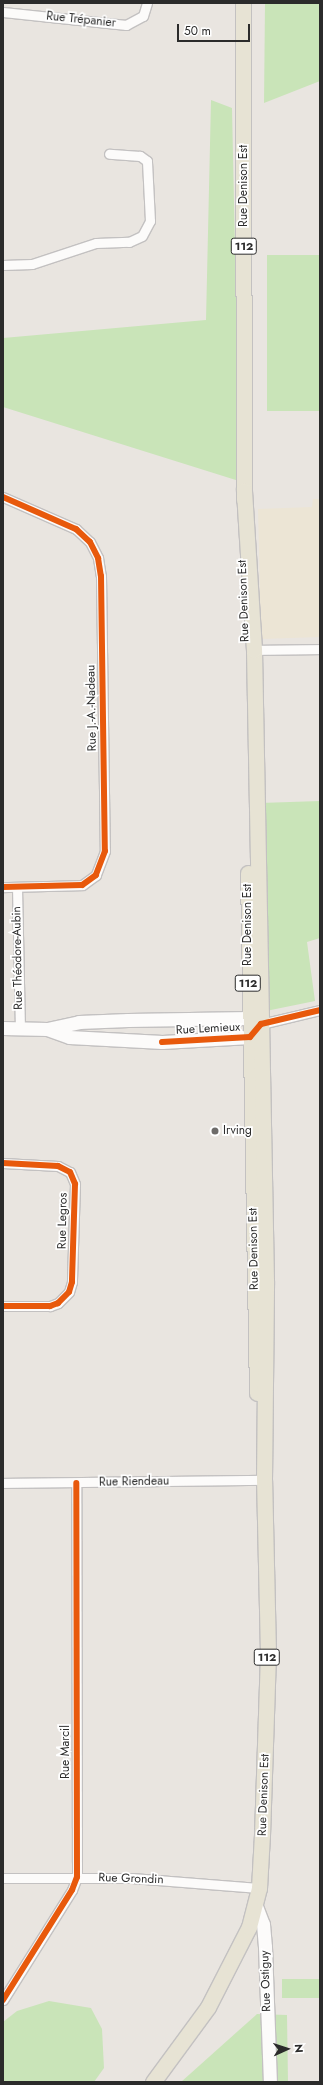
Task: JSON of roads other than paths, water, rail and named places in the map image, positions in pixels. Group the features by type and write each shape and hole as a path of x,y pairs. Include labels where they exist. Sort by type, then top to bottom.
{"main road":[{"name":"Rue Denison Est","path":"154,2082 208,2007 236,1955 256,1906 259,1888 268,1653 264,1480 267,1391 255,1021 246,649 242,576 244,490 243,3"},
{"name":"Rue Denison Est","path":"244,490 254,650 255,1021 250,1038 256,1390 264,1480"}],"street":[{"name":"Rue Trépanier","path":"3,12 126,25 142,16 147,3"},
{"path":"3,265 32,264 96,244 129,242 142,236 150,216 147,161 140,156 109,154"},
{"name":"Rue J.-A.-Nadeau","path":"3,497 76,529 94,550 101,576 104,861 96,875 82,885 3,887"},
{"path":"254,650 320,649"},
{"name":"Rue Théodore-Aubin","path":"17,887 20,1028"},
{"name":"Rue Lemieux","path":"3,1028 47,1029 79,1022 255,1021 320,1010"},
{"name":"Rue Lemieux","path":"47,1029 69,1037 162,1042 250,1038"},
{"name":"Rue Legros","path":"3,1163 58,1166 66,1168 73,1177 75,1184 72,1282 70,1292 58,1303 50,1306 3,1306"},
{"name":"Rue Riendeau","path":"3,1483 264,1480"},
{"name":"Rue Marcil","path":"3,2000 72,1890 77,1877 76,1483"},
{"name":"Rue Grondin","path":"3,1878 77,1877 176,1880 259,1888"},
{"name":"Rue Ostiguy","path":"256,1906 263,1924 270,2082"}],"place":[{"name":"Irving","path":"215,1131"}]}
